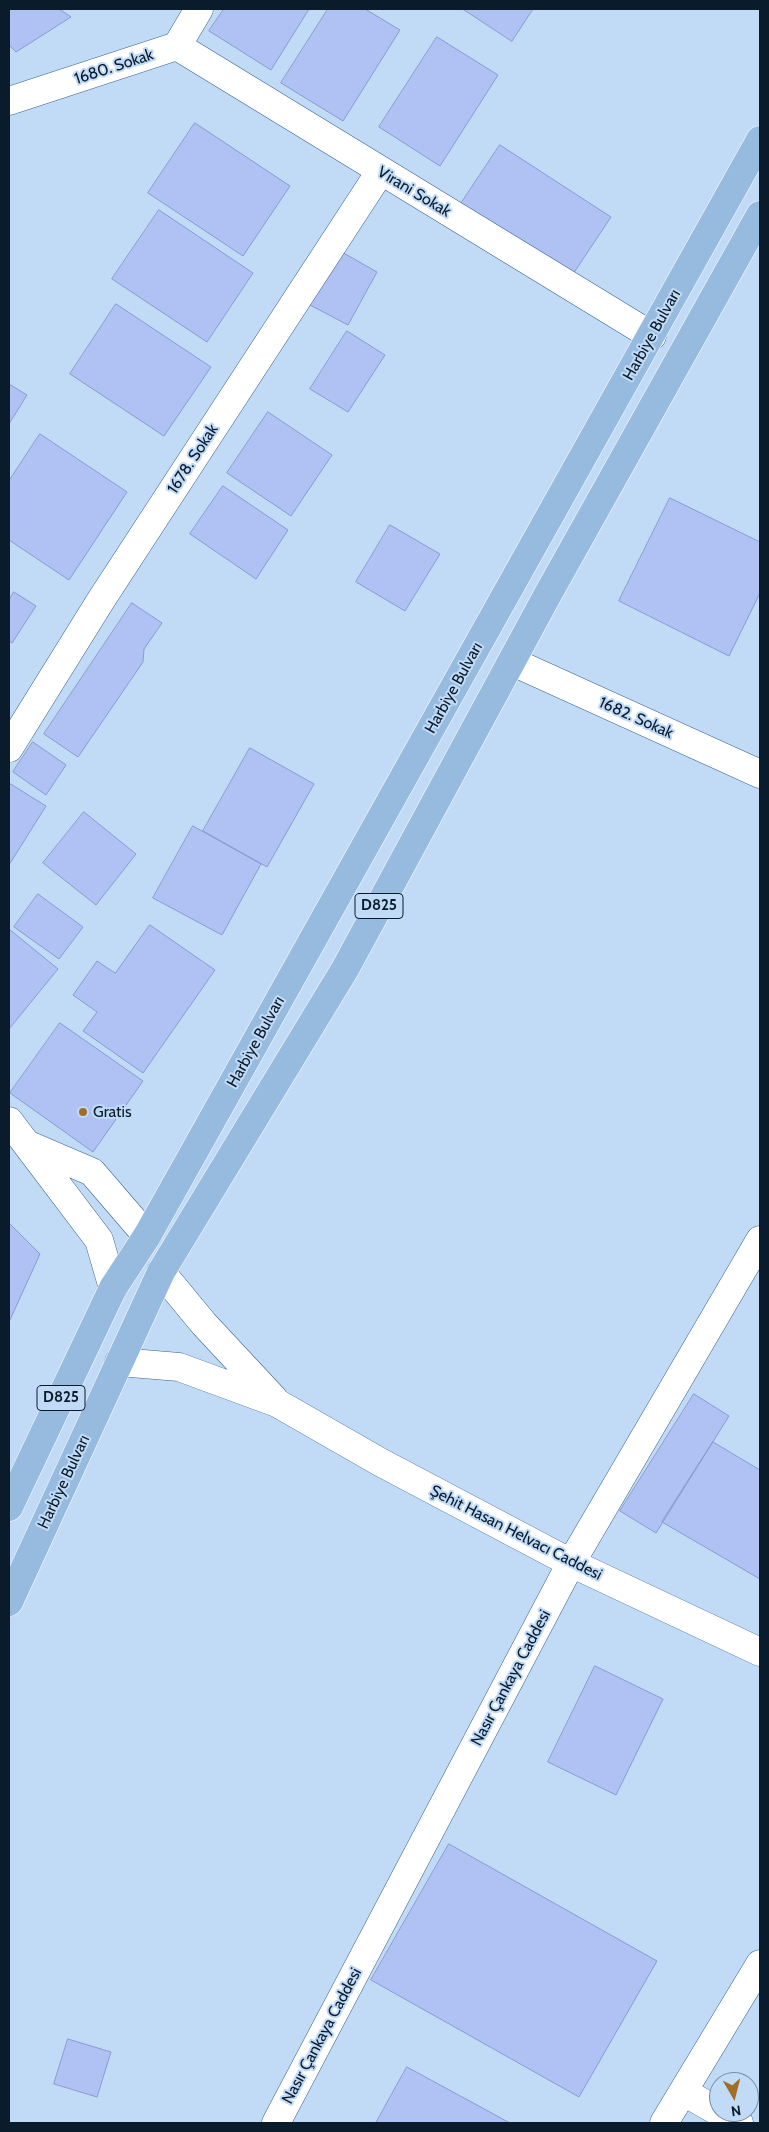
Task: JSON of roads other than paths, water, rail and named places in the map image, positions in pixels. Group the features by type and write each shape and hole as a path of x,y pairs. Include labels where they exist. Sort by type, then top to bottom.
{"main road":[{"name":"Harbiye Bulvarı","path":"9,1507 113,1288 147,1236 760,140"},
{"name":"Harbiye Bulvarı","path":"9,1602 161,1272 345,969 760,215"},
{"path":"113,1288 161,1272 147,1236"},
{"name":"Harbiye Bulvarı","path":"113,1288 119,1362"}],"street":[{"path":"177,46 199,9"},
{"name":"1680. Sokak","path":"9,101 177,46"},
{"name":"Virani Sokak","path":"177,46 380,172 652,336"},
{"name":"1678. Sokak","path":"9,748 101,600 380,172"},
{"name":"1682. Sokak","path":"513,662 760,774"},
{"path":"9,1121 99,1240 113,1288"},
{"path":"28,1144 92,1172 147,1236"},
{"name":"Nasır Çankaya Caddesi","path":"276,2123 571,1563 760,1240"},
{"name":"Şehit Hasan Helvacı Caddesi","path":"161,1272 204,1324 277,1403"},
{"name":"Şehit Hasan Helvacı Caddesi","path":"119,1362 179,1366 277,1403 380,1462 571,1563 760,1652"},
{"path":"664,2123 760,1964"},
{"path":"684,2092 709,2106"}],"place":[{"name":"Gratis","path":"83,1112"}]}
